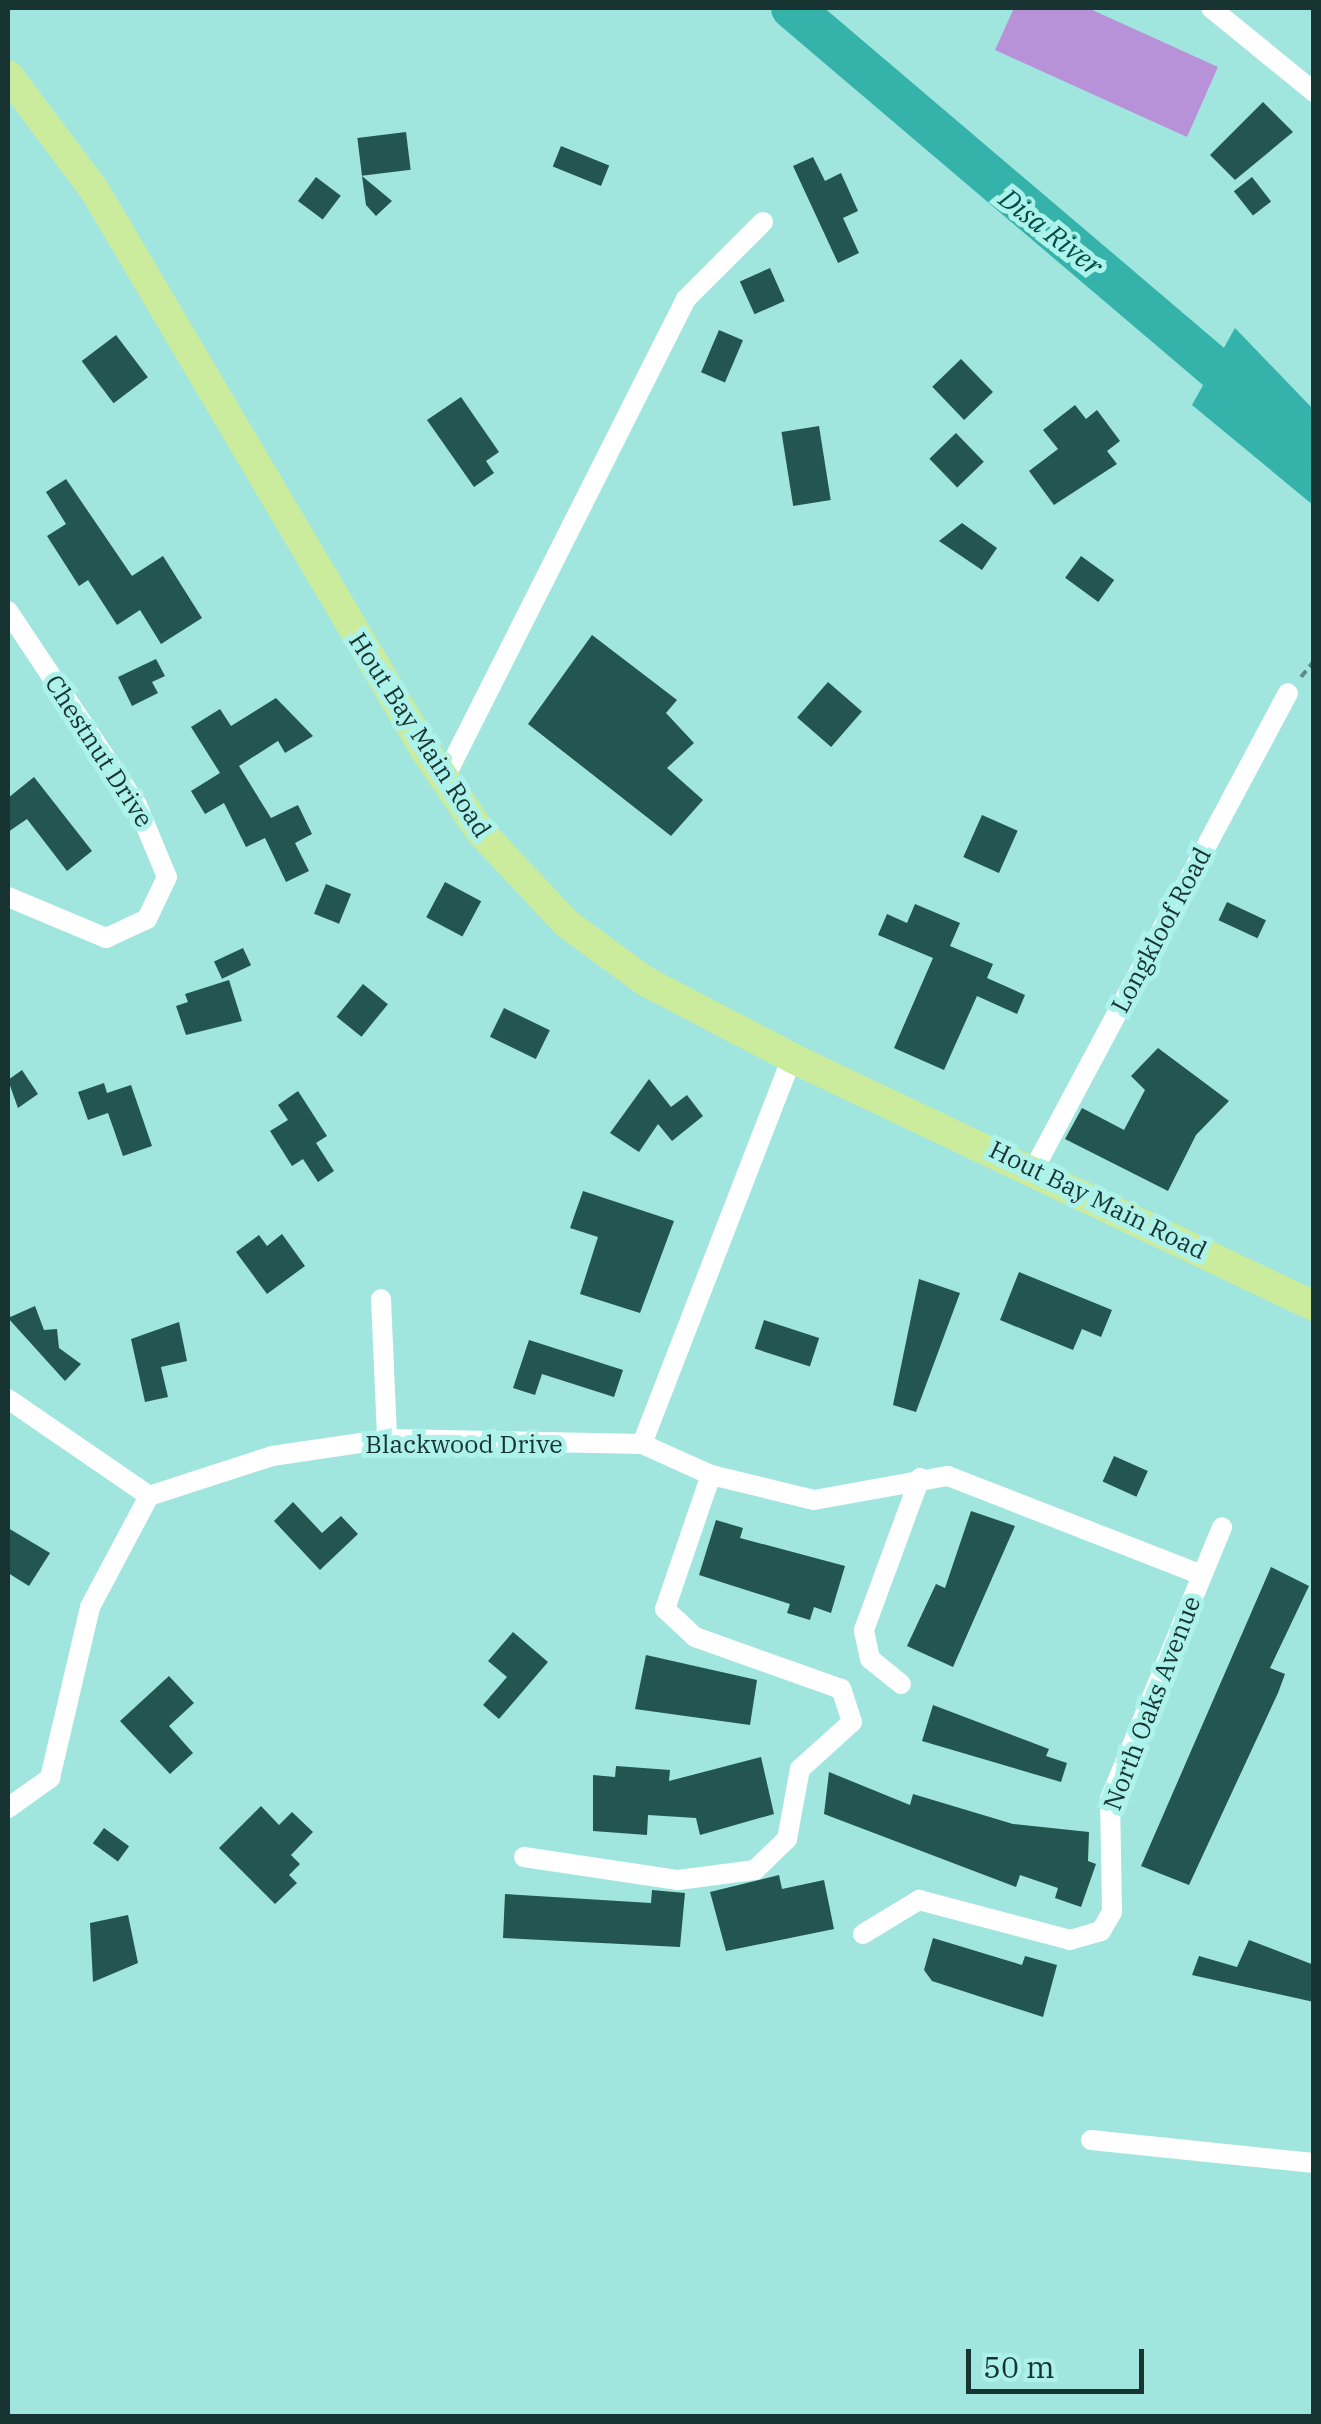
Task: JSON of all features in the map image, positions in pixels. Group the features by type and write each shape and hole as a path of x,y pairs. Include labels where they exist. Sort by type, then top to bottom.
{"main road":[{"name":"Hout Bay Main Road","path":"8,75 96,191 444,779 566,923 645,982 792,1058 1035,1167 1314,1306"}],"street":[{"path":"1211,8 1314,92"},
{"path":"444,779 686,298 764,222"},
{"name":"Chestnut Drive","path":"8,611 151,828 167,878 147,919 106,938 8,898"},
{"name":"Longkloof Road","path":"1035,1167 1288,694"},
{"path":"642,1444 792,1058"},
{"path":"381,1300 387,1439"},
{"path":"8,1399 149,1496 90,1607 58,1757 17,1805"},
{"name":"Blackwood Drive","path":"149,1496 236,1464 387,1439 642,1444"},
{"name":"North Oaks Avenue","path":"642,1444 711,1474 814,1500 920,1478 964,1481 1200,1574"},
{"path":"524,1857 678,1880 756,1870 787,1839 800,1769 852,1722 841,1689 695,1637 665,1610 711,1474"},
{"path":"901,1684 870,1660 864,1630 920,1478"},
{"name":"North Oaks Avenue","path":"863,1934 919,1900 1070,1940 1102,1931 1112,1912 1110,1799 1222,1527"},
{"path":"1091,2140 1314,2163"}],"shaded area":[{"path":"1014,8 1088,8 1218,67 1187,137 995,50"}],"water":[{"path":"1235,328 1313,409 1313,505 1192,405"}],"building":[{"path":"1263,102 1293,132 1235,180 1210,155"},
{"path":"406,132 411,170 362,176 357,138"},
{"path":"561,146 609,165 601,186 553,166"},
{"path":"813,157 825,181 841,173 858,211 843,218 859,253 838,263 793,166"},
{"path":"362,176 392,201 376,216 366,205"},
{"path":"316,177 341,196 323,220 298,201"},
{"path":"1252,177 1271,201 1253,216 1234,191"},
{"path":"770,268 785,301 754,314 740,281"},
{"path":"719,330 743,340 725,383 701,372"},
{"path":"116,335 148,377 114,403 82,361"},
{"path":"961,359 993,392 964,420 932,387"},
{"path":"461,397 499,452 486,461 494,473 474,487 427,420"},
{"path":"1075,405 1086,419 1097,410 1120,441 1107,451 1117,464 1054,505 1029,471 1058,449 1043,430"},
{"path":"819,426 831,500 793,506 781,432"},
{"path":"956,433 984,462 957,487 929,459"},
{"path":"66,479 132,576 163,556 202,618 161,644 140,610 117,625 88,580 79,586 47,536 66,524 46,492"},
{"path":"962,523 997,548 982,570 939,541"},
{"path":"1081,556 1114,580 1098,602 1065,578"},
{"path":"592,635 677,700 666,713 694,743 667,768 703,800 671,836 528,724"},
{"path":"156,659 165,676 152,682 158,693 132,706 118,677"},
{"path":"828,682 862,712 831,747 797,717"},
{"path":"276,698 313,736 285,753 278,741 239,766 271,818 298,805 312,834 295,843 309,871 286,882 265,838 246,847 224,803 205,814 191,791 220,773 191,727 220,709 231,726"},
{"path":"34,777 92,851 67,871 27,819 8,832 8,798"},
{"path":"982,815 1018,831 999,873 963,857"},
{"path":"445,882 481,901 462,937 426,917"},
{"path":"326,884 351,894 339,924 314,914"},
{"path":"1227,902 1266,920 1258,938 1219,920"},
{"path":"915,904 960,923 950,946 993,964 987,978 1025,995 1017,1014 977,996 944,1070 894,1048 933,958 878,935 887,914 907,923"},
{"path":"243,948 251,965 222,979 214,962"},
{"path":"229,980 242,1021 186,1035 176,1006 188,1002 185,994"},
{"path":"363,984 388,1004 361,1037 337,1017"},
{"path":"504,1008 550,1030 536,1059 490,1037"},
{"path":"1158,1048 1229,1101 1196,1135 1168,1191 1065,1139 1082,1108 1124,1130 1145,1090 1131,1076"},
{"path":"22,1070 38,1094 18,1108 8,1080"},
{"path":"649,1079 671,1107 687,1095 703,1116 672,1141 658,1124 639,1152 610,1133"},
{"path":"104,1083 107,1093 131,1085 152,1146 123,1156 108,1113 88,1120 78,1092"},
{"path":"298,1091 327,1136 316,1143 334,1171 318,1182 303,1159 292,1166 270,1131 288,1120 278,1105"},
{"path":"583,1191 674,1221 640,1313 580,1294 598,1237 570,1228"},
{"path":"282,1234 305,1266 267,1294 236,1252 259,1235 267,1246"},
{"path":"1019,1272 1112,1310 1101,1337 1082,1329 1073,1350 1000,1320"},
{"path":"919,1279 960,1293 916,1412 893,1405"},
{"path":"35,1306 44,1330 57,1329 59,1348 81,1364 65,1381 8,1318"},
{"path":"764,1320 819,1338 810,1366 755,1349"},
{"path":"179,1322 187,1361 161,1367 168,1397 145,1402 131,1339"},
{"path":"529,1340 623,1370 614,1397 542,1374 535,1395 513,1388"},
{"path":"1114,1456 1148,1471 1136,1497 1103,1482"},
{"path":"293,1502 322,1533 341,1516 358,1534 320,1570 274,1521"},
{"path":"971,1511 1015,1526 953,1667 907,1646 936,1584 945,1588"},
{"path":"716,1520 743,1528 740,1538 845,1566 831,1613 814,1607 810,1620 787,1613 790,1604 699,1575"},
{"path":"8,1528 50,1553 29,1586 8,1573"},
{"path":"1271,1567 1309,1586 1270,1668 1285,1674 1278,1693 1189,1885 1141,1866"},
{"path":"513,1632 548,1662 499,1719 483,1705 507,1677 488,1661"},
{"path":"646,1655 757,1680 750,1725 635,1709"},
{"path":"169,1676 194,1703 169,1726 193,1753 170,1774 120,1721"},
{"path":"933,1705 1049,1749 1046,1756 1067,1763 1061,1782 922,1741"},
{"path":"761,1757 774,1814 700,1835 696,1818 648,1815 647,1835 593,1831 593,1775 615,1777 616,1766 670,1770 669,1781"},
{"path":"829,1772 910,1805 913,1794 1013,1824 1089,1832 1088,1861 1096,1864 1081,1907 1055,1898 1058,1888 1020,1875 1016,1887 824,1814"},
{"path":"261,1806 279,1825 292,1812 313,1832 291,1855 300,1864 289,1875 297,1883 275,1904 219,1848"},
{"path":"104,1828 129,1846 118,1862 93,1843"},
{"path":"779,1875 782,1889 824,1880 834,1929 726,1951 710,1892"},
{"path":"652,1890 685,1893 680,1947 503,1938 505,1894 651,1903"},
{"path":"128,1915 138,1963 93,1982 90,1923"},
{"path":"933,1938 1022,1965 1025,1956 1057,1965 1043,2017 932,1981 924,1970"},
{"path":"1249,1940 1314,1965 1314,2002 1192,1975 1199,1956 1237,1967"}],"waterway":[{"name":"Disa River","path":"792,8 1314,452"}]}
